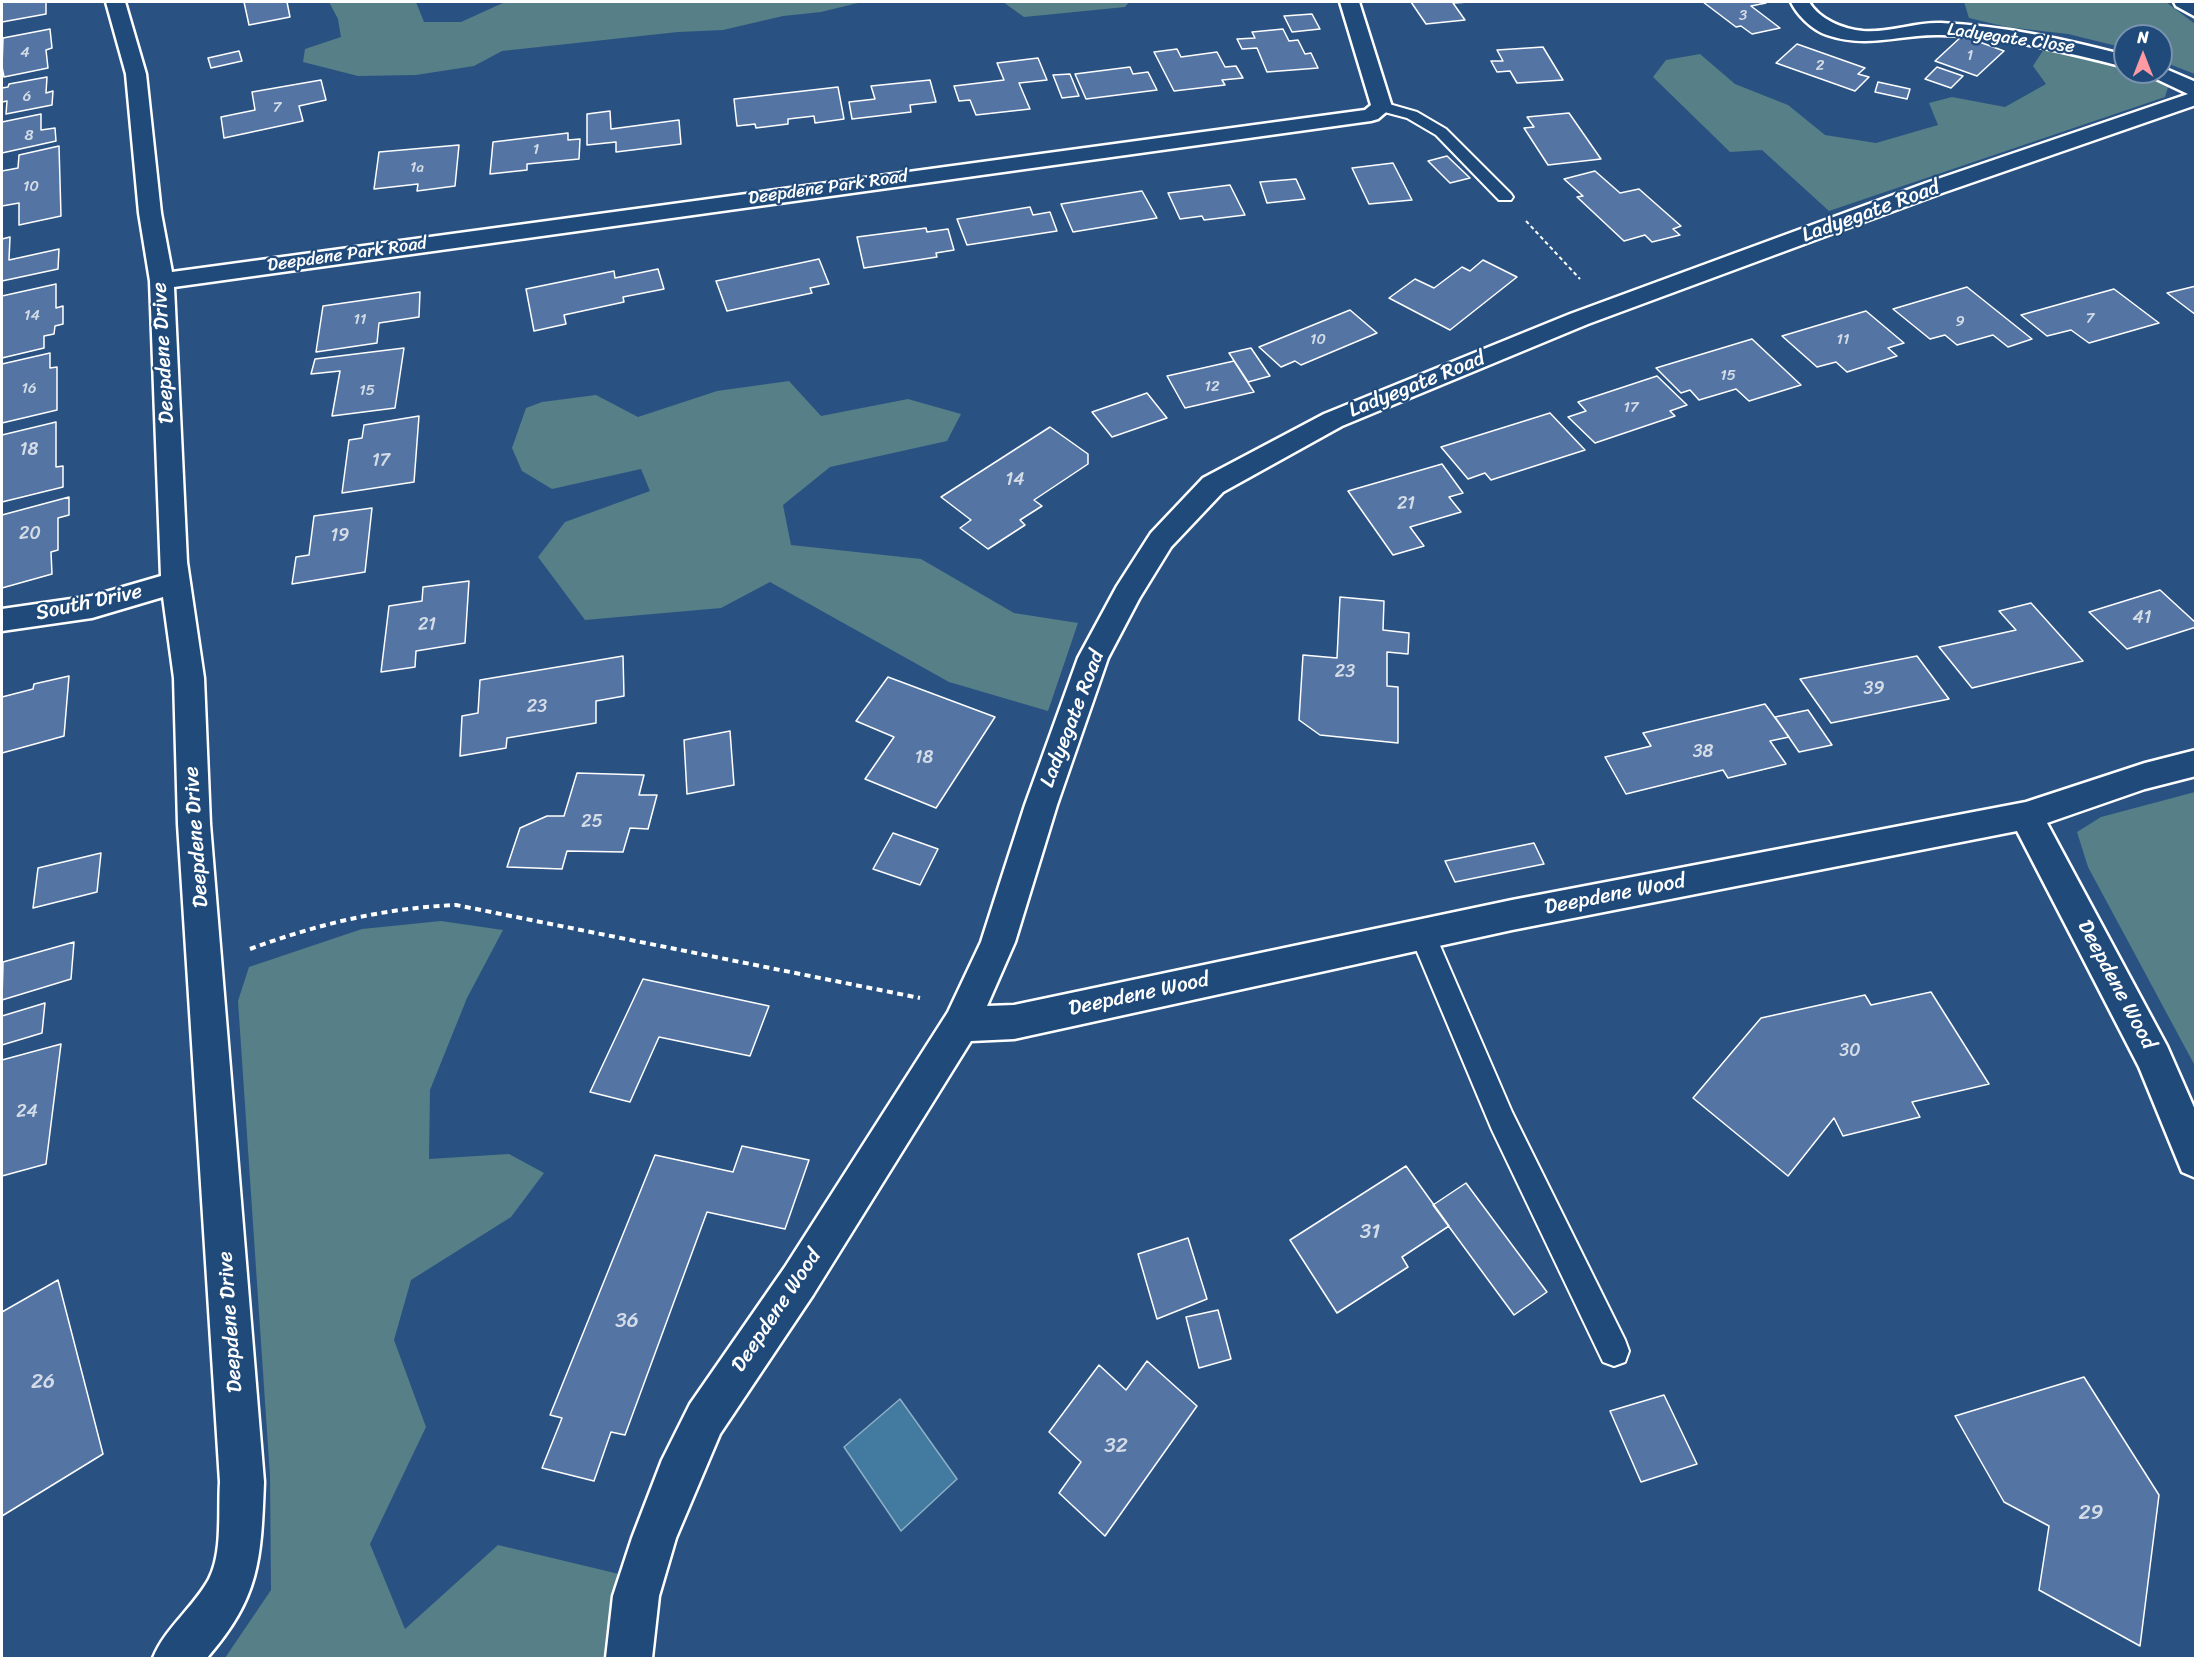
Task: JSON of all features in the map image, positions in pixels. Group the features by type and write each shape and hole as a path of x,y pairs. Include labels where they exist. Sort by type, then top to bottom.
{"street":[{"name":"Deepdene Drive","path":"115,2 136,74 144,134 150,213 162,281 175,583 189,678 194,824 242,1482 239,1536 231,1583 212,1616 176,1659"},
{"path":"1349,2 1354,29 1376,78 1382,107"},
{"name":"Ladyegate Close","path":"1800,2 1806,12 1831,30 1865,37 1938,29 1993,33 2058,43 2113,58"},
{"path":"2183,2 2196,11"},
{"path":"2173,79 2196,90"},
{"name":"Ladyegate Road","path":"964,1016 998,942 1041,805 1093,658 1127,594 1161,540 1213,485 1294,439 1381,399 1607,309 1934,188 2196,98"},
{"name":"Deepdene Park Road","path":"162,281 1371,115 1382,107"},
{"name":"South Drive","path":"2,620 92,607 175,583"},
{"name":"Deepdene Wood","path":"629,1659 636,1596 654,1538 678,1476 705,1419 799,1281 964,1016 1014,1022 1512,915 2026,816 2145,776 2196,763"},
{"name":"Deepdene Wood","path":"2026,816 2154,1058 2196,1159"}],"lane":[{"path":"1382,107 1412,115 1441,132 1505,197"},
{"path":"1423,934 1502,1121 1614,1351"}],"path":[{"path":"1505,197 1607,309"},
{"path":"206,965 304,929 406,907 456,905 964,1016"}],"green space":[{"path":"329,2 416,2 424,22 461,22 505,2 862,2 821,12 783,16 723,30 678,32 502,51 474,66 416,75 358,76 303,62 305,49 341,37 338,19"},
{"path":"1003,2 1129,2 1125,7 1024,17"},
{"path":"1964,2 2166,2 2195,24 2195,74 2173,66 2173,24 2113,24 2113,45 2068,34 2007,27 1969,18"},
{"path":"2044,49 2113,65 2113,84 2162,84 2168,87 2165,97 1829,211 1762,150 1730,152 1653,77 1666,60 1700,54 1735,84 1788,105 1825,135 1876,143 1938,125 1929,103 1952,97 2005,107 2046,84 2033,66"},
{"path":"789,381 821,416 908,399 961,414 947,441 830,467 783,505 791,545 921,559 1014,613 1078,623 1048,711 949,682 770,582 721,608 585,620 538,557 565,522 650,491 641,469 552,489 522,471 512,448 526,408 542,402 596,395 638,417 717,391"},
{"path":"2195,792 2196,1064 2194,1064 2088,867 2077,832 2101,817"},
{"path":"441,921 503,930 467,998 430,1090 429,1159 509,1154 544,1173 511,1217 411,1280 394,1340 426,1427 370,1544 405,1629 498,1545 619,1574 608,1658 225,1658 271,1590 270,1476 238,1001 249,967 362,929"}],"water":[{"path":"900,1399 957,1479 901,1531 844,1447"}],"building":[{"path":"2,2 46,2 46,14 2,22"},
{"path":"244,2 287,2 290,17 249,25"},
{"path":"1411,2 1469,2 1453,3 1465,20 1426,24"},
{"path":"1703,2 1764,2 1766,3 1751,6 1780,28 1752,34 1741,26 1736,27"},
{"path":"1312,14 1320,29 1292,32 1284,16"},
{"path":"50,29 52,48 46,50 48,68 4,77 3,38"},
{"path":"1283,29 1289,41 1298,40 1305,54 1311,53 1318,68 1267,72 1257,48 1242,49 1237,39 1255,38 1252,32"},
{"path":"1962,36 2004,51 1977,76 1935,61"},
{"path":"1797,44 1865,68 1858,74 1869,77 1855,91 1776,63"},
{"path":"1543,47 1563,80 1517,83 1510,71 1497,72 1491,61 1503,61 1497,50"},
{"path":"1177,49 1181,57 1217,52 1225,67 1236,66 1243,78 1222,80 1225,85 1174,91 1154,52"},
{"path":"239,51 242,61 211,68 208,58"},
{"path":"1038,58 1047,80 1019,83 1030,109 976,115 970,100 959,101 954,86 1004,80 997,63"},
{"path":"1130,67 1133,74 1148,72 1157,90 1086,99 1075,74"},
{"path":"1937,67 1963,76 1951,88 1925,79"},
{"path":"1070,74 1079,96 1062,98 1053,75"},
{"path":"47,77 46,93 53,91 52,105 6,114 7,101 2,102 2,88 8,87 9,84"},
{"path":"321,80 326,100 299,106 303,121 224,138 221,117 255,110 252,92"},
{"path":"930,80 936,102 910,105 911,112 852,119 849,102 875,99 871,86"},
{"path":"1878,82 1910,89 1907,99 1875,92"},
{"path":"838,87 844,119 815,123 814,116 788,119 788,124 756,128 755,124 737,126 734,99"},
{"path":"610,111 611,129 679,120 681,144 616,152 616,142 587,145 587,114"},
{"path":"1569,113 1601,159 1548,165 1524,128 1534,127 1527,117"},
{"path":"41,114 41,130 55,128 56,141 2,153 2,122"},
{"path":"568,133 568,140 580,139 579,159 527,164 527,170 490,174 493,142"},
{"path":"459,145 455,186 417,191 418,184 374,189 379,152"},
{"path":"59,146 61,216 19,225 19,203 2,206 2,171 18,168 19,155"},
{"path":"1447,156 1470,178 1450,183 1428,161"},
{"path":"1393,163 1412,200 1369,204 1352,168"},
{"path":"1595,171 1620,193 1639,189 1681,226 1673,229 1680,235 1652,242 1645,235 1624,241 1577,197 1583,196 1564,179"},
{"path":"1296,179 1305,199 1267,203 1260,182"},
{"path":"1230,185 1245,215 1204,220 1202,216 1180,219 1168,193"},
{"path":"1142,191 1157,218 1073,232 1061,204"},
{"path":"1030,207 1033,215 1050,212 1057,231 967,245 957,219"},
{"path":"926,228 927,232 948,229 954,250 936,253 937,257 864,268 857,237"},
{"path":"10,237 9,260 59,249 58,269 2,281 2,239"},
{"path":"819,259 829,284 810,288 812,293 727,311 716,281"},
{"path":"1483,260 1517,277 1450,330 1389,298 1415,279 1434,288 1462,267 1470,271"},
{"path":"658,269 664,289 623,297 624,302 564,315 566,324 534,331 526,289 614,271 615,278"},
{"path":"56,284 56,308 63,306 63,324 55,326 54,334 44,336 44,348 2,358 2,296"},
{"path":"2196,286 2196,315 2167,293"},
{"path":"1967,287 2032,339 2008,347 1993,335 1957,345 1945,335 1930,339 1893,309"},
{"path":"2114,289 2159,323 2089,343 2071,330 2047,336 2021,315"},
{"path":"420,292 419,317 379,323 377,343 316,352 323,306"},
{"path":"1350,310 1377,333 1301,365 1295,361 1281,367 1259,347"},
{"path":"1866,311 1904,343 1888,348 1897,356 1847,372 1836,362 1817,367 1782,336"},
{"path":"1752,339 1801,385 1749,401 1736,389 1699,400 1690,390 1681,393 1656,368"},
{"path":"404,348 395,408 332,416 340,371 311,374 315,359"},
{"path":"1251,348 1270,376 1248,382 1229,353"},
{"path":"50,353 50,368 57,367 57,410 2,423 2,364"},
{"path":"1234,361 1254,392 1185,408 1167,376"},
{"path":"1657,376 1687,405 1670,411 1675,416 1595,443 1568,417 1586,411 1578,402"},
{"path":"1147,393 1167,418 1112,437 1092,412"},
{"path":"1550,413 1585,450 1491,480 1485,473 1468,479 1441,447"},
{"path":"419,416 414,482 342,493 349,440 362,438 364,425"},
{"path":"56,422 56,467 63,466 63,487 2,502 2,435"},
{"path":"1050,427 1088,454 1088,464 1034,500 1042,506 1020,520 1025,525 988,549 960,528 971,520 941,497"},
{"path":"1442,464 1463,493 1449,497 1461,512 1410,527 1424,546 1393,555 1348,491"},
{"path":"69,497 69,515 58,518 58,550 51,552 52,574 2,588 2,515"},
{"path":"372,508 365,572 292,584 296,557 309,555 314,516"},
{"path":"469,581 465,643 416,651 415,667 381,672 389,606 422,601 423,587"},
{"path":"2160,590 2196,623 2196,627 2127,649 2089,612"},
{"path":"1340,597 1384,601 1383,630 1409,633 1408,654 1387,652 1387,686 1398,687 1398,743 1320,735 1299,720 1303,655 1337,658"},
{"path":"2031,603 2083,661 1972,688 1939,647 2016,630 1999,611"},
{"path":"623,656 624,696 596,701 596,723 507,738 506,748 460,756 462,716 478,713 480,680"},
{"path":"1917,656 1949,699 1831,723 1800,679"},
{"path":"69,676 64,736 2,753 2,697 33,689 34,684"},
{"path":"888,677 995,717 936,808 865,779 894,737 856,721"},
{"path":"1765,704 1789,737 1770,741 1786,764 1728,778 1723,770 1626,794 1605,757 1651,746 1643,733"},
{"path":"1808,710 1832,745 1799,752 1775,717"},
{"path":"730,731 734,785 687,794 684,740"},
{"path":"577,773 644,775 639,795 657,795 648,829 630,828 623,852 567,851 562,869 507,867 520,828 547,816 564,816"},
{"path":"893,833 938,849 920,885 873,869"},
{"path":"1534,843 1544,864 1455,882 1445,861"},
{"path":"101,853 97,892 33,908 38,868"},
{"path":"74,942 71,979 2,1000 3,962"},
{"path":"643,979 769,1006 750,1056 659,1037 630,1102 590,1092"},
{"path":"1931,992 1989,1084 1912,1102 1920,1117 1843,1136 1834,1118 1788,1176 1693,1098 1761,1018 1865,995 1871,1005"},
{"path":"45,1003 42,1033 2,1045 2,1016"},
{"path":"61,1044 46,1164 2,1176 2,1060"},
{"path":"742,1146 809,1160 785,1229 707,1212 625,1435 611,1432 594,1481 542,1468 562,1418 550,1415 655,1155 733,1172"},
{"path":"1406,1166 1449,1226 1402,1257 1408,1267 1337,1313 1290,1240"},
{"path":"1466,1183 1547,1292 1514,1315 1433,1205"},
{"path":"1188,1238 1207,1299 1157,1319 1138,1254"},
{"path":"58,1280 103,1454 2,1516 2,1312"},
{"path":"1218,1310 1231,1359 1199,1368 1186,1317"},
{"path":"1147,1361 1197,1406 1105,1536 1059,1493 1081,1462 1049,1432 1099,1365 1126,1390"},
{"path":"2084,1377 2159,1495 2140,1646 2039,1590 2049,1526 2004,1502 1955,1416"},
{"path":"1664,1395 1697,1464 1641,1482 1610,1411"}]}
